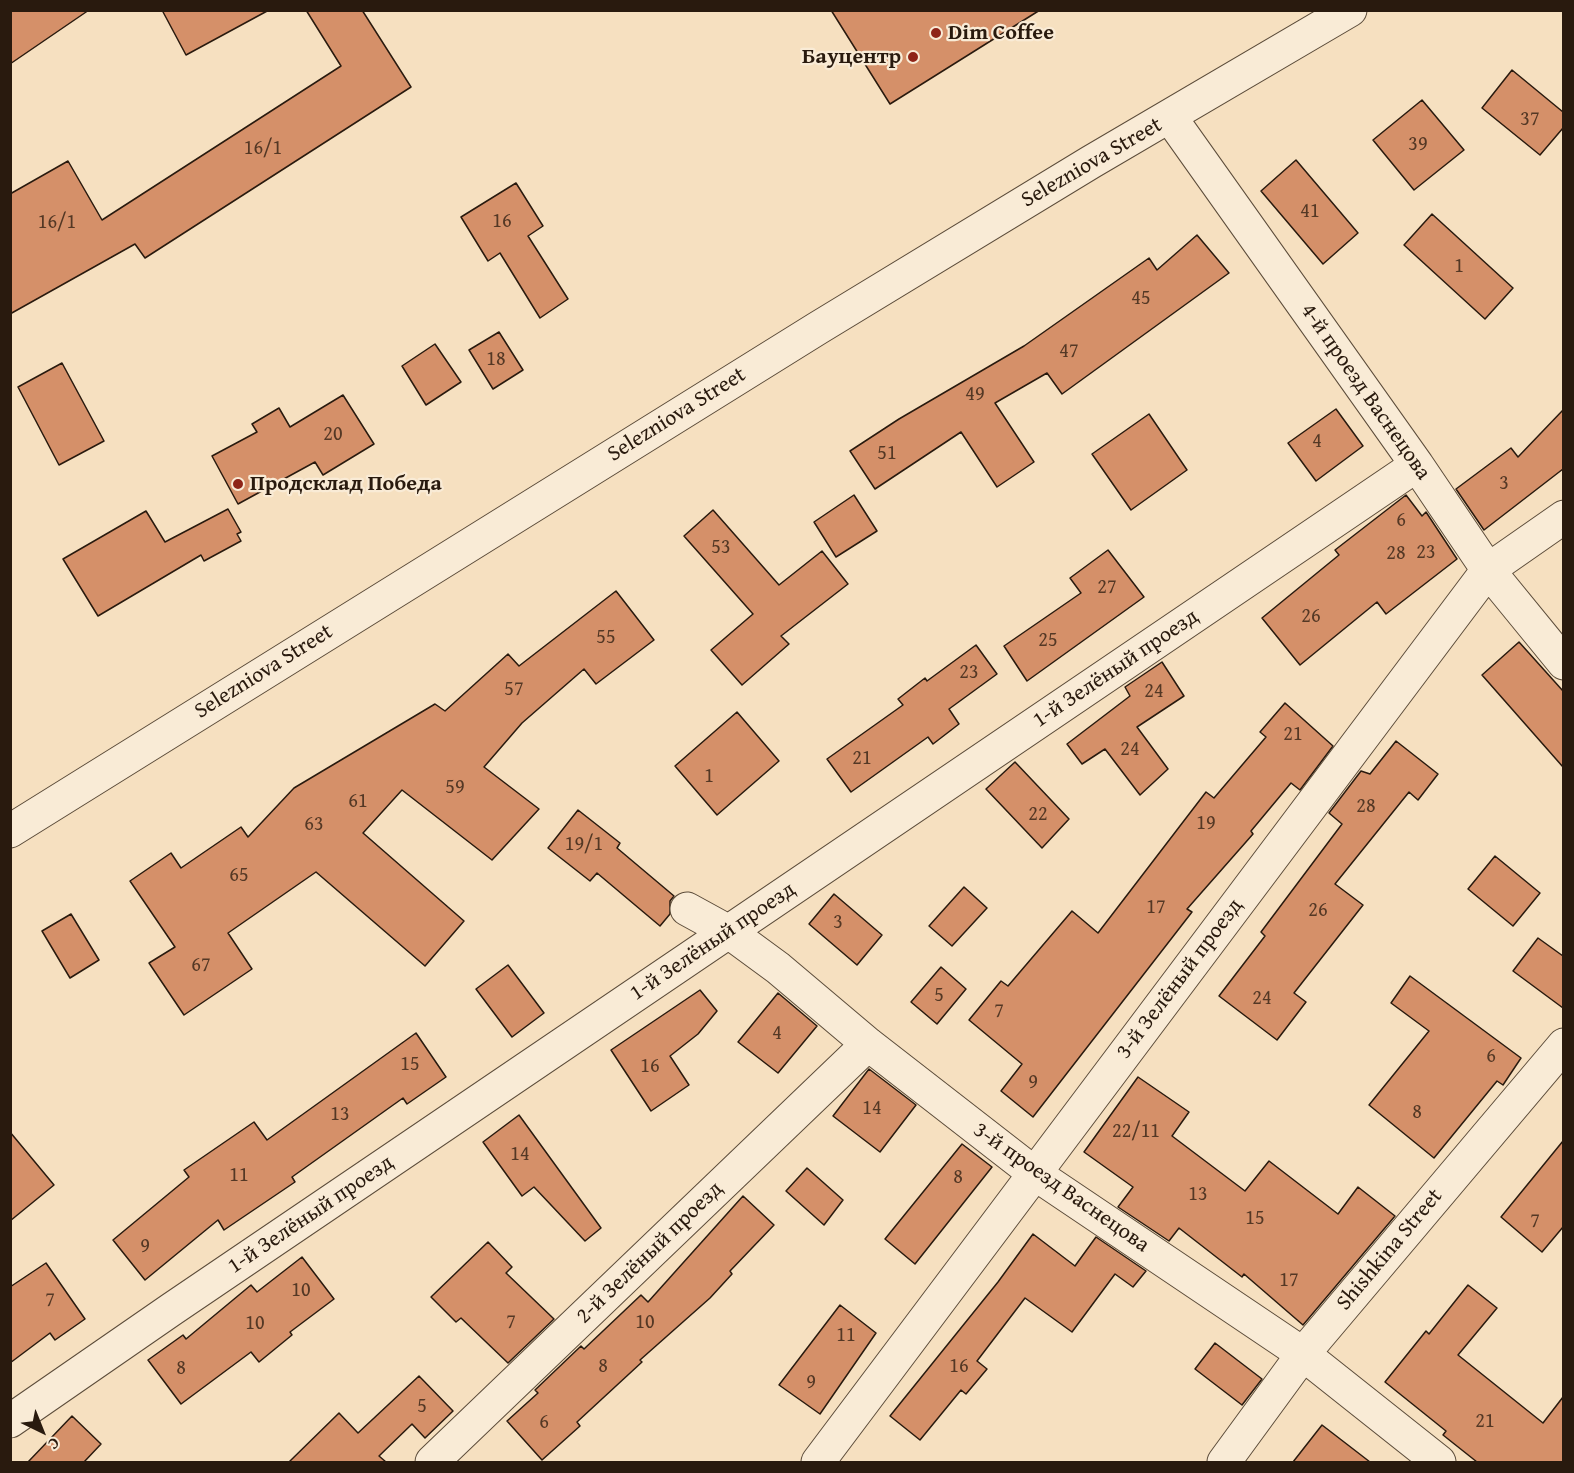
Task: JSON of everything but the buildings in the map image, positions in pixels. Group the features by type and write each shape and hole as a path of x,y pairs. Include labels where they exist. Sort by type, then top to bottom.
{"street":[{"name":"Selezniova Street","path":"10,831 761,363 1091,162 1350,10"},
{"name":"4-й проезд Васнецова","path":"1170,117 1417,465 1488,570 1563,663"},
{"name":"1-й Зелёный проезд","path":"10,1421 1417,465"},
{"name":"3-й Зелёный проезд","path":"818,1462 1488,570 1563,517"},
{"name":"3-й проезд Васнецова","path":"687,909 729,932 778,968 868,1044 1034,1173 1303,1354 1439,1462"},
{"name":"2-й Зелёный проезд","path":"432,1462 868,1044"},
{"name":"Shishkina Street","path":"1224,1462 1303,1354 1563,1044"}],"place":[{"name":"Dim Coffee","path":"936,33"},
{"name":"Бауцентр","path":"913,57"},
{"name":"Продсклад Победа","path":"238,484"}]}
